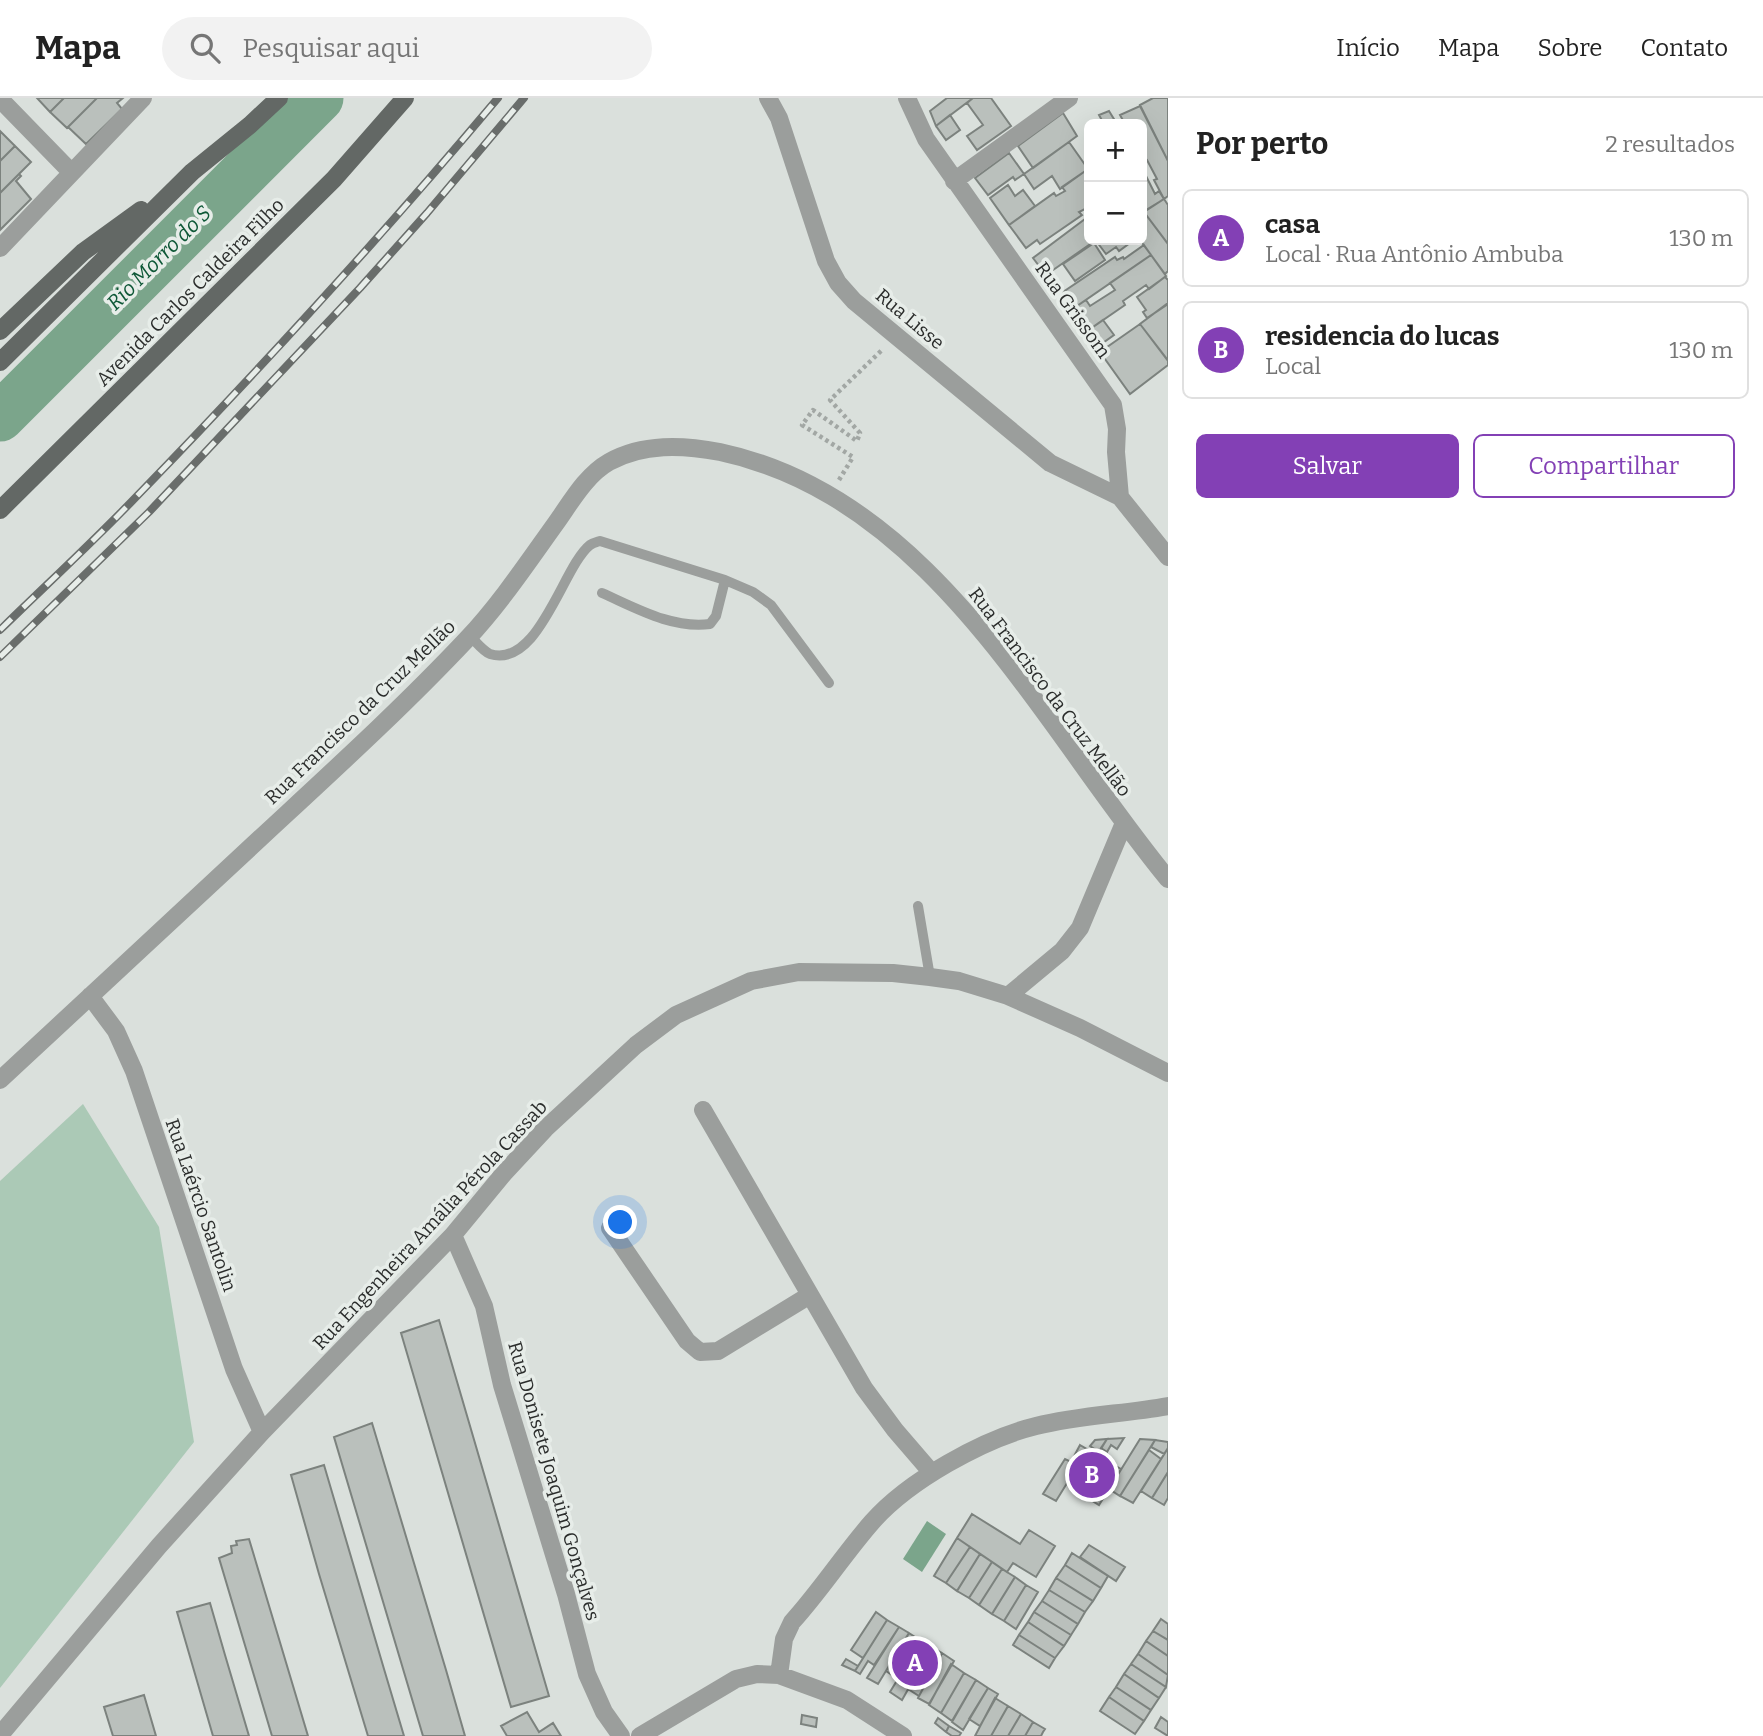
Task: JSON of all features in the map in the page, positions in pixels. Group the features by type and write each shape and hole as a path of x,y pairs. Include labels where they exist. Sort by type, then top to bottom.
{"main road":[{"path":"0,331 83,253 192,172 279,98"},
{"name":"Avenida Carlos Caldeira Filho","path":"0,510 334,179 405,98"},
{"path":"0,362 192,172"}],"street":[{"path":"0,248 143,98"},
{"name":"Rua Lisse","path":"768,98 779,118 826,261 838,283 854,301 1050,463 1120,497"},
{"name":"Rua Grissom","path":"907,98 926,139 954,181 1113,405 1117,429 1120,497"},
{"path":"954,181 1069,98"},
{"path":"0,99 71,172"},
{"name":"Rua Francisco da Cruz Mellão","path":"0,1080 362,744 470,636 512,584 589,477 609,462 666,445 696,447 772,468 856,511 887,536 964,610 1168,879"},
{"path":"1120,497 1168,557"},
{"path":"1009,996 1062,951 1080,928 1124,823"},
{"name":"Rua Engenheira Amália Pérola Cassab","path":"0,1735 159,1546 262,1432 453,1235 545,1129 636,1045 676,1015 751,981 799,972 893,973 930,977 959,981 1009,996 1091,1033 1168,1073"},
{"name":"Rua Laércio Santolin","path":"90,996 116,1031 134,1071 234,1369 262,1432"},
{"path":"703,1110 864,1388 932,1473"},
{"path":"610,1228 687,1341 700,1352 718,1351 810,1295"},
{"name":"Rua Donisete Joaquim Gonçalves","path":"453,1235 484,1306 502,1385 566,1594 587,1674 604,1712 621,1736"},
{"path":"779,1675 784,1639 792,1622 873,1521 905,1492 932,1473 989,1443 1036,1426 1101,1414 1168,1406"},
{"path":"640,1736 736,1679 757,1674 779,1675 847,1700 903,1736"}],"lane":[{"path":"470,636 487,653 503,655 518,648 536,634 581,558 590,545 600,541 725,580 753,592 771,605 829,683"},
{"path":"601,593 655,616 694,626 710,624 716,615 725,580"},
{"path":"918,906 930,977"}],"path":[{"path":"830,496 853,457 802,425 813,410 857,441 860,433 830,400 880,352 892,332"}],"shaded area":[{"path":"83,1104 159,1227 194,1442 0,1688 0,1181"},
{"path":"927,1521 946,1534 922,1572 903,1559"}],"building":[{"path":"37,98 64,98 50,112"},
{"path":"64,98 97,98 67,128 50,112"},
{"path":"97,98 123,98 117,103 122,109 86,144 68,127"},
{"path":"947,98 973,98 936,126 930,111"},
{"path":"973,98 991,98 1011,126 977,150 967,136 983,125 967,103"},
{"path":"1153,98 1168,98 1168,161 1147,119 1140,105"},
{"path":"1140,106 1147,119 1122,119 1120,115"},
{"path":"1109,111 1114,119 1101,119 1099,115"},
{"path":"1063,113 1077,136 1033,168 1018,146"},
{"path":"950,115 960,130 946,140 936,126"},
{"path":"1147,120 1168,161 1168,196 1164,199 1154,180 1157,179 1147,160"},
{"path":"0,131 15,146 0,161"},
{"path":"1069,142 1084,163 1084,172 1060,189 1052,176 1034,189 1024,174"},
{"path":"15,146 31,162 0,193 0,161"},
{"path":"1009,153 1024,174 1015,180 1013,177 988,195 975,178"},
{"path":"1084,172 1084,210 1079,212 1082,215 1040,244 1037,240 1026,248 1009,225 1054,193 1056,196 1065,191 1062,187"},
{"path":"19,174 21,176 16,181 31,199 0,230 0,193"},
{"path":"1147,178 1155,194 1159,191 1164,199 1147,209"},
{"path":"1008,185 1015,196 1023,190 1035,206 1009,225 990,198"},
{"path":"1164,199 1168,205 1168,244 1147,216 1147,210"},
{"path":"1147,216 1168,244 1168,271 1165,274 1144,245 1147,245"},
{"path":"1084,220 1084,245 1089,245 1046,275 1033,258"},
{"path":"1091,245 1095,245 1105,260 1075,281 1063,264"},
{"path":"1099,245 1127,245 1119,251 1116,247 1106,254"},
{"path":"1144,245 1151,255 1074,308 1063,292 1115,257 1117,260 1123,257 1124,259"},
{"path":"1151,255 1166,276 1149,289 1146,285 1123,301 1125,305 1090,329 1082,317 1077,320 1071,310 1086,300 1090,306 1115,290 1110,283"},
{"path":"1165,277 1168,280 1168,304 1147,318 1143,312 1146,310 1137,297"},
{"path":"1168,303 1168,358 1167,359 1140,324"},
{"path":"1103,320 1114,335 1097,347 1086,332"},
{"path":"1140,324 1168,361 1168,365 1130,394 1100,352"},
{"path":"439,1320 549,1696 511,1707 401,1333"},
{"path":"372,1423 465,1736 423,1736 334,1437"},
{"path":"1124,1438 1117,1449 1111,1445 1107,1452 1101,1448 1107,1439"},
{"path":"1107,1439 1099,1452 1090,1446 1095,1440"},
{"path":"1140,1439 1155,1440 1120,1496 1109,1489"},
{"path":"1155,1440 1168,1442 1164,1454 1151,1447"},
{"path":"1080,1445 1090,1451 1081,1469 1077,1467 1056,1501 1043,1494 1065,1459 1071,1462"},
{"path":"1168,1448 1168,1472 1152,1498 1141,1491"},
{"path":"1149,1450 1161,1459 1133,1503 1120,1496"},
{"path":"1098,1453 1109,1462 1086,1497 1075,1489"},
{"path":"1109,1462 1121,1469 1099,1505 1086,1497"},
{"path":"324,1465 404,1736 368,1736 319,1574 291,1475"},
{"path":"1168,1472 1168,1498 1164,1505 1152,1498"},
{"path":"972,1514 1020,1544 1029,1530 1055,1546 1036,1577 1013,1563 1007,1572 957,1538"},
{"path":"957,1538 970,1547 946,1583 934,1576"},
{"path":"249,1539 308,1736 272,1736 219,1558 232,1553 231,1546 237,1545 236,1541"},
{"path":"1089,1545 1125,1567 1116,1581 1080,1557"},
{"path":"970,1547 980,1554 957,1591 946,1583"},
{"path":"1072,1553 1108,1576 1101,1588 1065,1565"},
{"path":"980,1554 992,1562 969,1598 957,1591"},
{"path":"992,1562 1002,1569 979,1605 969,1598"},
{"path":"1065,1565 1101,1588 1093,1601 1056,1578"},
{"path":"1002,1569 1015,1577 992,1614 979,1605"},
{"path":"1015,1577 1026,1585 1004,1621 992,1614"},
{"path":"1056,1578 1093,1601 1085,1612 1049,1590"},
{"path":"1026,1585 1038,1592 1016,1629 1004,1621"},
{"path":"1049,1590 1085,1612 1078,1624 1042,1601"},
{"path":"1042,1601 1078,1624 1071,1635 1034,1612"},
{"path":"210,1603 249,1736 213,1736 177,1612"},
{"path":"876,1612 887,1620 863,1658 851,1650"},
{"path":"1034,1612 1071,1635 1064,1646 1028,1622"},
{"path":"1161,1619 1168,1624 1168,1640 1153,1631"},
{"path":"887,1620 899,1627 874,1665 868,1661 860,1674 855,1671"},
{"path":"1028,1622 1064,1646 1055,1658 1019,1635"},
{"path":"899,1627 909,1633 878,1684 867,1678"},
{"path":"1153,1631 1168,1640 1168,1656 1146,1641"},
{"path":"909,1633 921,1641 898,1679 886,1671"},
{"path":"1019,1635 1055,1658 1049,1668 1013,1645"},
{"path":"921,1641 932,1647 902,1700 890,1692"},
{"path":"1146,1641 1168,1656 1168,1675 1138,1654"},
{"path":"932,1647 942,1653 919,1696 908,1689"},
{"path":"942,1653 954,1661 929,1704 918,1698"},
{"path":"1138,1654 1168,1675 1166,1687 1131,1664"},
{"path":"846,1659 858,1666 855,1671 842,1665"},
{"path":"951,1664 964,1673 941,1713 929,1705"},
{"path":"1131,1664 1166,1687 1159,1698 1124,1674"},
{"path":"964,1673 976,1680 952,1721 941,1713"},
{"path":"1124,1674 1159,1698 1151,1710 1116,1687"},
{"path":"976,1680 988,1688 963,1730 952,1722"},
{"path":"1116,1687 1151,1710 1144,1721 1109,1697"},
{"path":"988,1688 998,1694 980,1726 969,1719"},
{"path":"144,1695 156,1736 113,1736 104,1707"},
{"path":"1109,1697 1144,1721 1135,1734 1100,1711"},
{"path":"995,1698 1008,1706 991,1736 975,1736"},
{"path":"1008,1706 1021,1714 1008,1736 991,1736"},
{"path":"527,1712 539,1732 553,1723 561,1736 507,1736 501,1726"},
{"path":"1021,1714 1033,1722 1025,1736 1008,1736"},
{"path":"802,1715 817,1718 816,1727 801,1724"},
{"path":"1161,1717 1168,1722 1168,1736 1155,1728"},
{"path":"938,1718 949,1726 946,1732 935,1723"},
{"path":"1033,1722 1045,1729 1041,1736 1025,1736"},
{"path":"949,1726 961,1733 959,1736 946,1732"}],"waterway":[{"name":"Rio Morro do S","path":"0,417 319,98"}],"railway":[{"path":"0,630 120,513 230,399 366,250 498,98"},
{"path":"0,657 149,512 360,288 524,98"}],"place":[{"name":"residencia do lucas","path":"1092,1475"},
{"name":"casa","path":"915,1663"}]}
